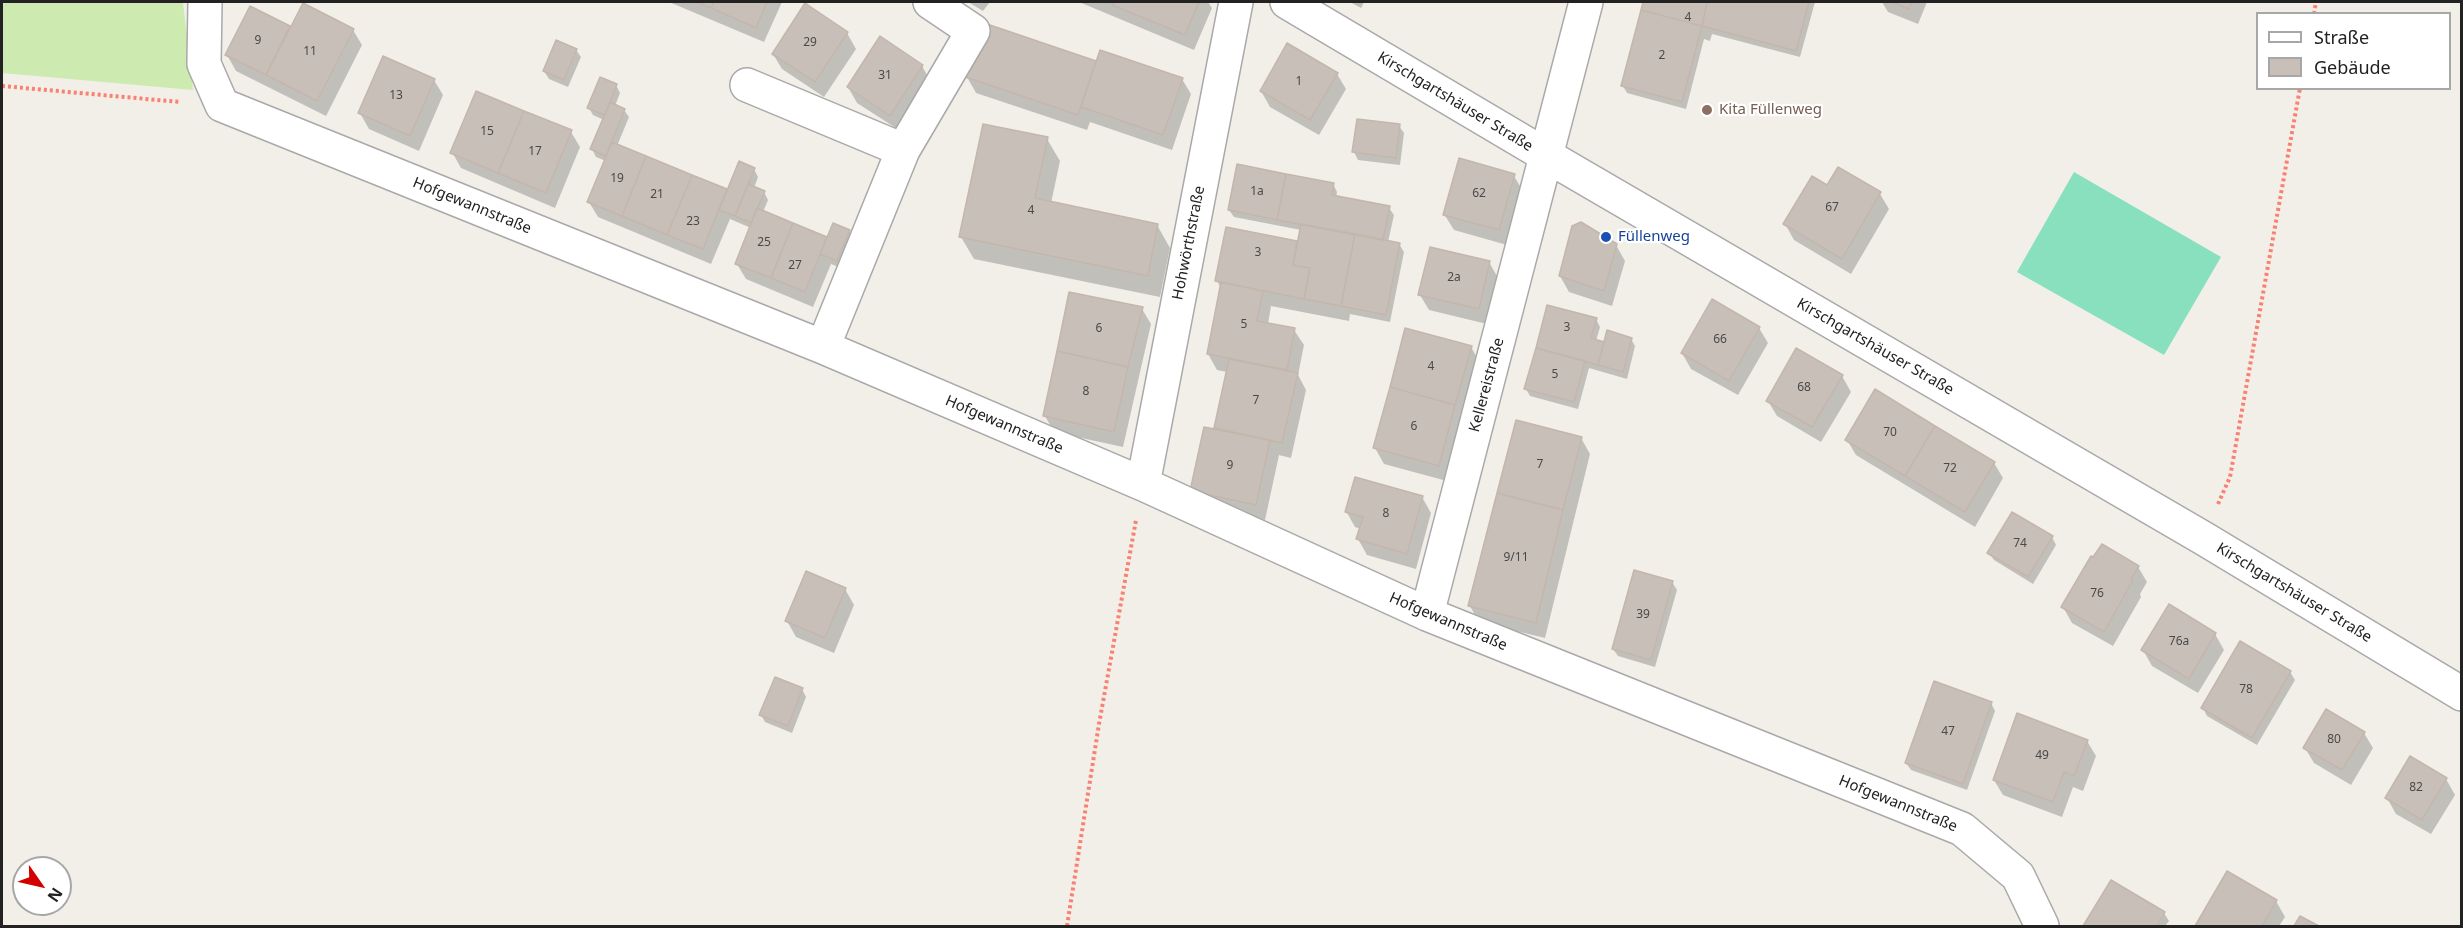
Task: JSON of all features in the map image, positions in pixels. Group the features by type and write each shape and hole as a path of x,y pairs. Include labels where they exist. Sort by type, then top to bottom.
{"street":[{"path":"205,2 204,64 222,105"},
{"path":"823,347 903,150 973,32 930,2"},
{"name":"Hohwörthstraße","path":"1143,484 1236,2"},
{"name":"Kirschgartshäuser Straße","path":"1287,2 2203,538 2462,694"},
{"path":"1547,156 1586,2"},
{"path":"747,85 903,150"},
{"name":"Hofgewannstraße","path":"222,105 823,347 1143,484 1426,614 1962,829 2018,876 2042,927"},
{"name":"Kellereistraße","path":"1426,614 1547,156"}],"path":[{"path":"2,86 222,105"},
{"path":"2203,538 2230,477 2300,90"},
{"path":"1067,927 1099,724 1143,484"}],"green space":[{"path":"2,2 183,2 193,90 2,73"},
{"path":"2074,172 2221,257 2164,355 2017,272"}],"building":[{"path":"696,2 714,2 711,8"},
{"path":"714,2 767,2 756,28 711,8"},
{"path":"1114,2 1199,2 1185,35 1112,5"},
{"path":"1643,2 1707,2 1702,26 1641,10"},
{"path":"1707,2 1809,2 1796,51 1702,26"},
{"path":"1891,2 1912,2 1909,9"},
{"path":"303,3 354,29 317,101 266,75"},
{"path":"805,3 848,32 815,82 772,54"},
{"path":"250,6 290,26 266,75 225,55"},
{"path":"1641,10 1702,26 1682,102 1621,86"},
{"path":"984,23 1096,61 1078,115 965,77"},
{"path":"880,36 923,65 890,116 847,87"},
{"path":"556,40 577,49 564,80 543,71"},
{"path":"1287,43 1338,73 1310,120 1260,91"},
{"path":"1100,50 1183,78 1163,135 1081,107"},
{"path":"383,56 435,79 410,136 358,113"},
{"path":"600,77 617,84 605,115 587,108"},
{"path":"476,91 524,111 498,173 450,153"},
{"path":"610,102 625,109 606,156 590,149"},
{"path":"524,111 572,130 546,193 498,173"},
{"path":"1357,119 1400,124 1396,158 1352,152"},
{"path":"983,124 1048,137 1035,198 1158,224 1148,276 959,237"},
{"path":"612,142 646,156 622,216 587,202"},
{"path":"646,156 692,175 667,235 622,216"},
{"path":"1459,158 1515,174 1499,230 1443,215"},
{"path":"739,161 755,168 735,216 719,210"},
{"path":"1237,164 1286,174 1277,220 1228,210"},
{"path":"1838,167 1881,192 1842,259 1783,224 1812,176 1827,185"},
{"path":"1286,174 1334,183 1332,195 1390,206 1383,240 1277,220"},
{"path":"692,175 727,189 703,249 667,235"},
{"path":"748,184 765,191 751,223 735,216"},
{"path":"757,208 793,223 771,278 735,264"},
{"path":"1581,222 1617,244 1604,291 1559,276 1572,226"},
{"path":"793,223 827,237 805,292 771,278"},
{"path":"833,223 850,230 837,261 820,254"},
{"path":"1301,224 1355,234 1341,306 1304,299 1310,268 1293,265"},
{"path":"1226,227 1297,241 1293,265 1310,268 1304,299 1215,281"},
{"path":"1355,234 1400,243 1386,315 1341,306"},
{"path":"1430,247 1490,261 1479,309 1418,295"},
{"path":"1221,282 1263,291 1257,321 1295,328 1287,370 1207,354"},
{"path":"1069,292 1143,307 1128,367 1057,351"},
{"path":"1712,299 1760,327 1729,381 1681,353"},
{"path":"1547,305 1597,318 1591,338 1604,342 1598,365 1536,348"},
{"path":"1405,328 1472,346 1455,405 1390,387"},
{"path":"1607,330 1632,338 1623,372 1598,365"},
{"path":"1536,348 1585,361 1574,402 1524,389"},
{"path":"1796,348 1843,375 1812,427 1766,401"},
{"path":"1057,351 1128,367 1114,432 1043,416"},
{"path":"1229,359 1298,373 1282,443 1214,428"},
{"path":"1390,387 1455,405 1439,466 1373,448"},
{"path":"1875,389 1935,426 1905,476 1845,440"},
{"path":"1516,420 1582,437 1563,510 1497,493"},
{"path":"1935,426 1995,462 1965,512 1905,476"},
{"path":"1204,427 1270,440 1256,505 1190,491"},
{"path":"1355,477 1423,496 1407,554 1356,539 1363,517 1345,512"},
{"path":"1497,493 1563,510 1536,623 1468,606"},
{"path":"2012,512 2053,536 2028,577 1987,553"},
{"path":"2102,544 2139,566 2104,632 2061,607 2091,556 2093,557"},
{"path":"1634,570 1673,581 1651,660 1612,649"},
{"path":"806,571 846,588 825,638 785,621"},
{"path":"2169,604 2216,633 2189,679 2141,650"},
{"path":"2240,641 2291,671 2252,738 2201,708"},
{"path":"775,677 803,688 788,726 759,715"},
{"path":"1934,681 1992,702 1963,784 1905,763"},
{"path":"2326,709 2365,732 2342,770 2303,748"},
{"path":"2017,713 2088,740 2074,776 2064,772 2053,802 1993,780"},
{"path":"2410,756 2447,778 2422,820 2385,798"},
{"path":"2227,871 2277,900 2262,926 2195,926"},
{"path":"2111,880 2165,912 2157,926 2083,926"},
{"path":"2300,916 2319,926 2294,926"}],"place":[{"name":"Kita Füllenweg","path":"1707,110"},
{"name":"Füllenweg","path":"1606,237"}]}
